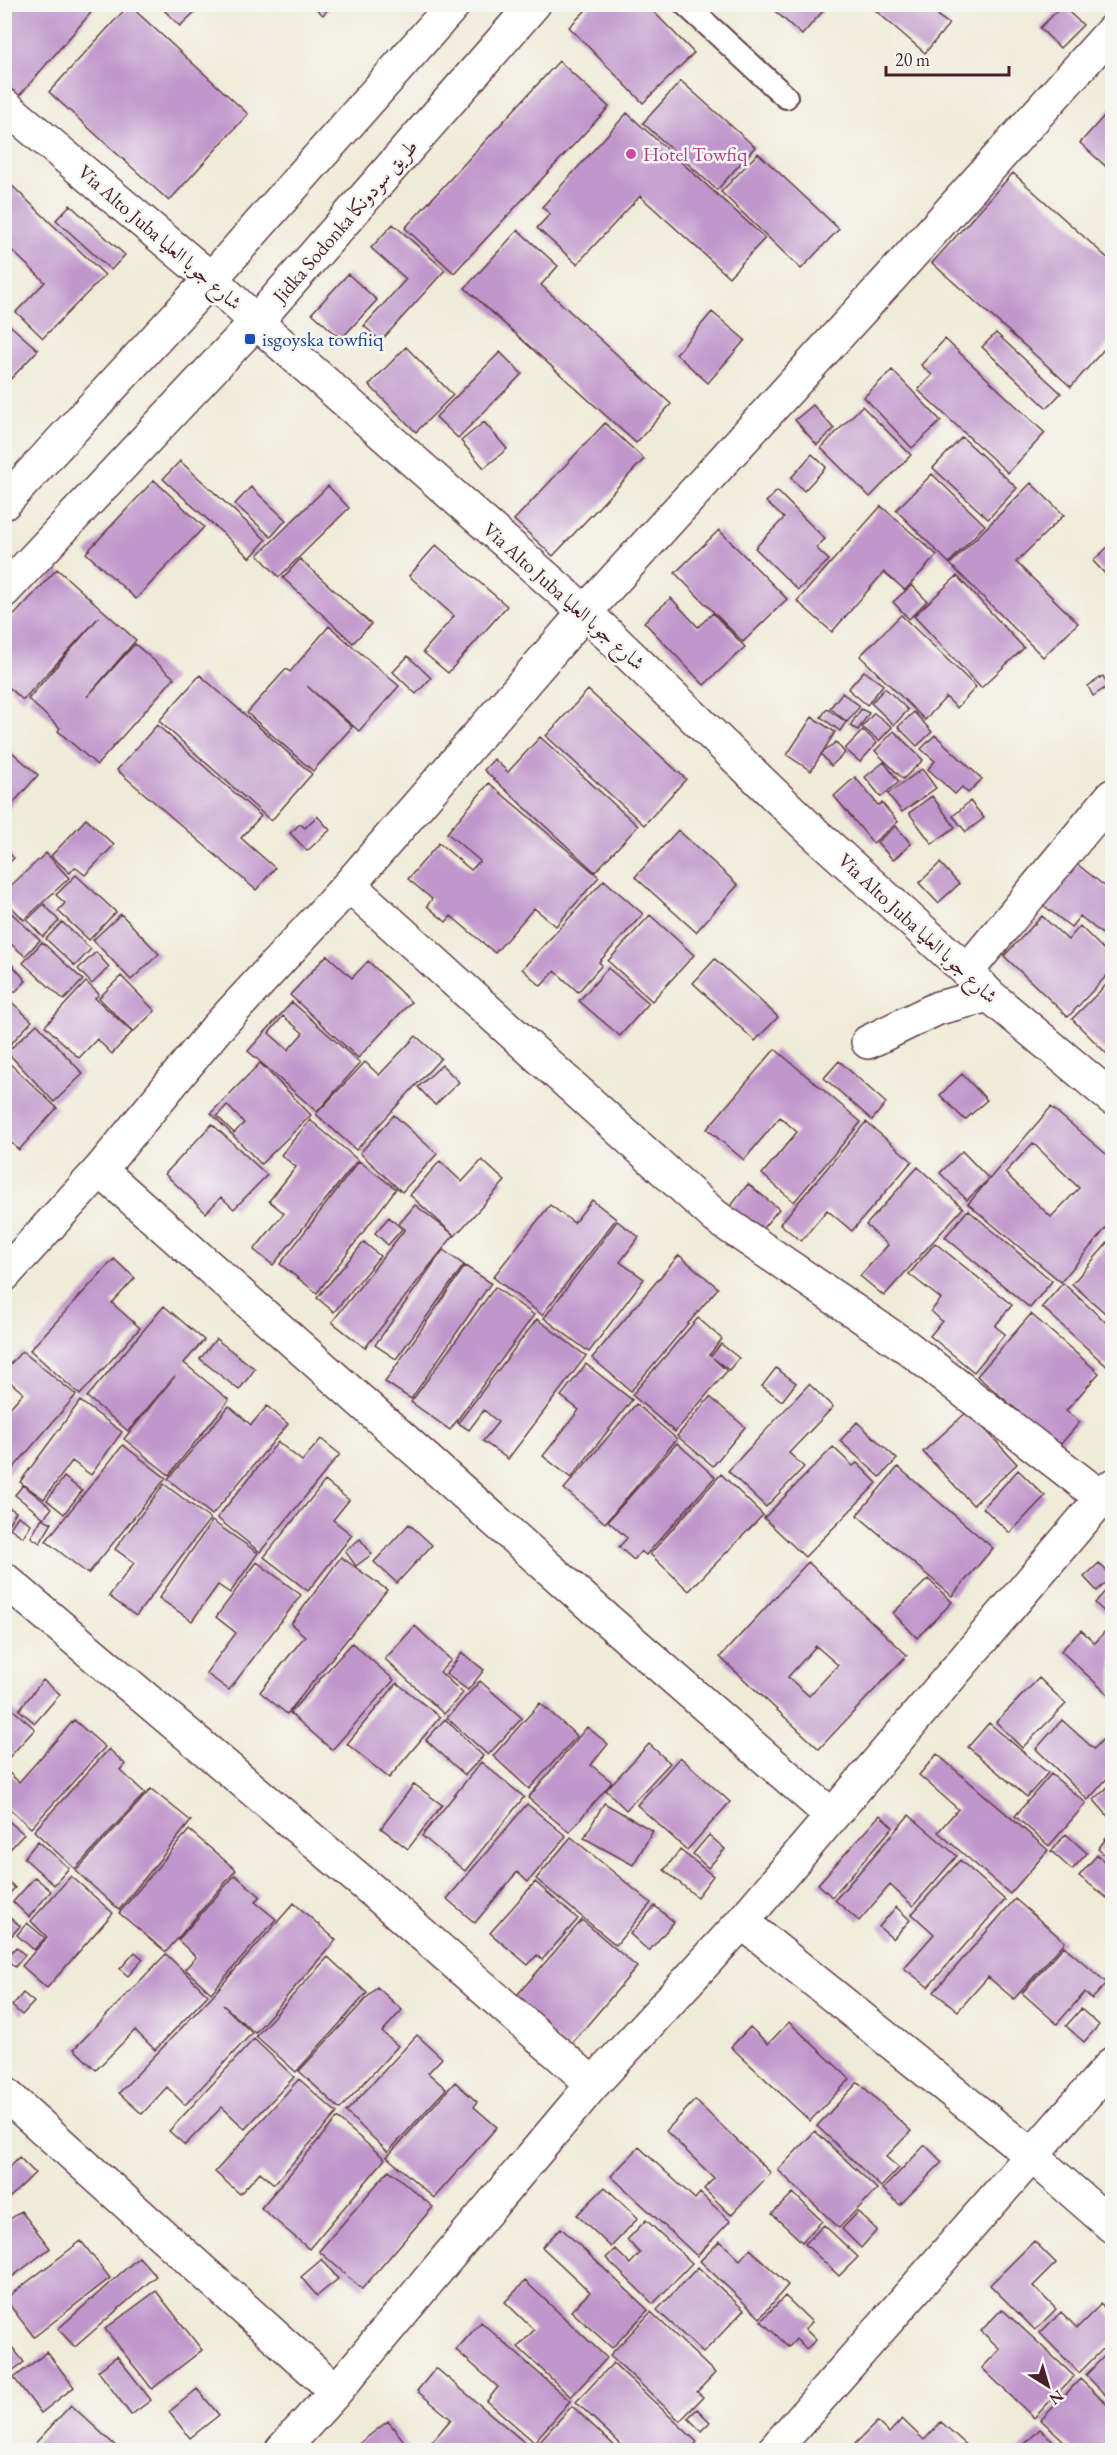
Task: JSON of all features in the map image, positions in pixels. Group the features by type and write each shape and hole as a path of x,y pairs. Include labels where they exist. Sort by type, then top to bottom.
{"street":[{"path":"4,503 211,279 454,4"},
{"name":"Jidka Sodonka طريق سودونكا","path":"4,591 256,322 534,4"},
{"path":"4,1275 100,1170 216,1029 349,885 585,612 1113,31"},
{"name":"Via Alto Juba شارع جوبا العليا","path":"4,105 211,279 256,322 585,612 811,830 967,971 989,995 1113,1098"},
{"path":"967,971 1113,796"},
{"path":"282,2451 336,2391 593,2084 742,1922 1107,1492 907,1347 716,1216 349,885"},
{"path":"868,1042 938,1008 989,995"},
{"path":"100,1170 831,1815"},
{"path":"4,1579 381,1898 593,2084"},
{"path":"742,1922 1031,2155 1113,2226"},
{"path":"774,2451 1113,2064"},
{"path":"4,2093 336,2391"}],"lane":[{"path":"685,4 786,97"}],"building":[{"path":"4,4 91,4 95,8 13,103 4,95"},
{"path":"311,4 333,4 323,15"},
{"path":"592,4 646,4 694,53 643,103 569,27"},
{"path":"767,4 829,4 802,35"},
{"path":"868,4 947,4 938,16 949,24 925,53"},
{"path":"129,5 248,114 169,201 49,92"},
{"path":"159,5 202,5 180,26"},
{"path":"1062,6 1083,25 1060,48 1040,28"},
{"path":"559,61 609,107 454,273 405,228"},
{"path":"681,81 755,147 717,190 643,123"},
{"path":"1112,107 1112,172 1080,143"},
{"name":"Hotel Towfiq","path":"627,113 765,238 729,277 640,196 577,264 537,228 550,214 542,207"},
{"path":"758,153 839,229 801,269 721,192"},
{"path":"1013,173 1112,262 1112,340 1071,387 932,263"},
{"path":"4,178 105,275 43,338 16,312 45,282 4,243"},
{"path":"70,205 125,255 111,270 56,220"},
{"path":"393,224 445,270 381,341 364,326 406,279 371,248"},
{"path":"518,230 558,266 541,285 671,404 636,443 465,288"},
{"path":"348,274 377,300 341,339 312,313"},
{"path":"712,312 745,340 708,383 676,354"},
{"path":"4,320 38,350 4,386"},
{"path":"996,333 1061,393 1047,408 982,347"},
{"path":"945,339 1045,433 1008,473 918,390 932,375 921,365"},
{"path":"406,347 453,395 416,432 369,385"},
{"path":"500,352 522,374 458,438 436,417"},
{"path":"892,370 941,421 912,448 864,397"},
{"path":"813,405 834,429 817,445 795,420"},
{"path":"862,406 911,455 870,497 821,448"},
{"path":"484,422 507,449 484,468 461,441"},
{"path":"605,423 644,459 553,556 514,520"},
{"path":"962,437 1017,488 988,519 933,468"},
{"path":"812,454 826,467 804,491 791,478"},
{"path":"180,461 266,540 250,558 163,479"},
{"path":"932,474 985,525 949,563 896,510"},
{"path":"154,480 204,527 136,599 86,553"},
{"path":"1031,483 1064,515 1016,562 1078,623 1043,657 950,564"},
{"path":"328,486 349,508 279,577 258,555"},
{"path":"251,487 286,520 271,537 235,504"},
{"path":"777,491 825,539 816,548 829,560 798,590 755,548 784,518 766,502"},
{"path":"881,506 937,555 905,590 884,572 832,632 797,601"},
{"path":"719,530 787,599 743,642 675,573"},
{"path":"1111,544 1112,546 1112,581 1093,561"},
{"path":"436,545 507,606 448,673 423,652 454,616 409,576"},
{"path":"300,559 371,624 353,643 283,578"},
{"path":"57,569 136,640 87,697 135,644 174,678 97,765 58,731 60,728 28,699 99,617 23,700 4,683 4,626"},
{"path":"957,576 1024,648 981,688 914,616"},
{"path":"912,585 927,601 909,619 893,602"},
{"path":"671,598 698,627 713,613 745,647 704,685 644,622"},
{"path":"901,615 976,687 957,708 946,697 925,720 860,656"},
{"path":"329,626 399,686 359,731 307,686 352,727 313,771 247,713 286,669 290,672"},
{"path":"408,656 431,678 416,694 393,672"},
{"path":"864,671 883,685 867,705 848,689"},
{"path":"200,675 312,774 271,821 159,721"},
{"path":"1103,676 1108,686 1093,696 1088,686"},
{"path":"885,688 908,710 894,725 871,703"},
{"path":"588,690 686,779 644,825 546,736"},
{"path":"842,693 860,706 847,722 830,708"},
{"path":"827,709 846,722 840,731 821,717"},
{"path":"861,709 869,713 858,730 850,726"},
{"path":"914,712 932,732 917,746 898,727"},
{"path":"874,713 892,727 879,741 862,727"},
{"path":"812,717 835,732 811,771 787,755"},
{"path":"157,725 261,816 241,838 275,868 256,890 117,770"},
{"path":"863,730 877,743 860,762 845,749"},
{"path":"894,731 923,760 903,779 875,751"},
{"path":"935,735 982,779 968,793 962,787 955,794 928,769 935,761 921,749"},
{"path":"540,737 638,826 595,872 484,770 494,759 508,772"},
{"path":"836,742 845,753 831,766 821,754"},
{"path":"4,745 38,775 7,810 4,808"},
{"path":"884,762 899,782 881,797 865,777"},
{"path":"922,769 936,788 902,812 888,794"},
{"path":"855,777 878,805 882,803 898,822 873,843 834,796"},
{"path":"489,783 599,877 556,926 534,908 495,953 451,916 446,922 427,906 432,899 408,879 439,843 471,870 480,861 447,833"},
{"path":"932,796 955,827 932,844 909,813"},
{"path":"970,801 984,818 966,832 953,816"},
{"path":"317,816 330,830 307,851 290,833 300,824 305,828"},
{"path":"86,819 114,845 85,875 75,867 70,873 51,856"},
{"path":"896,826 911,844 893,860 877,842"},
{"path":"678,830 738,885 696,932 635,877"},
{"path":"4,849 14,858 4,868"},
{"path":"46,853 69,878 24,920 4,899 4,892"},
{"path":"940,863 959,884 938,903 919,883"},
{"path":"1077,864 1112,892 1112,942 1080,916 1071,927 1043,905"},
{"path":"76,875 116,912 89,940 58,911 65,903 56,895"},
{"path":"604,880 643,914 599,962 602,965 578,992 555,971 541,986 522,969"},
{"path":"44,904 59,921 43,937 27,920"},
{"path":"4,906 40,940 25,956 4,938"},
{"path":"121,914 159,954 131,980 93,940"},
{"path":"650,915 694,955 652,1001 608,961"},
{"path":"1042,916 1068,940 1080,926 1112,958 1112,970 1068,1017 1004,956"},
{"path":"62,922 91,949 75,966 46,939"},
{"path":"42,942 83,980 64,1000 23,963"},
{"path":"96,952 109,967 92,984 78,969"},
{"path":"4,955 26,981 15,992 4,980"},
{"path":"327,955 352,978 368,961 411,1002 358,1058 290,995"},
{"path":"715,959 778,1017 755,1041 693,983"},
{"path":"608,968 649,1003 620,1036 579,1001"},
{"path":"121,976 155,1011 133,1032 99,998"},
{"path":"1112,979 1112,1059 1072,1019"},
{"path":"86,982 99,994 95,998 132,1032 112,1054 97,1039 79,1058 45,1026"},
{"path":"4,995 32,1021 4,1051"},
{"path":"292,1002 360,1063 317,1112 248,1051","holes":["283,1016 303,1033 288,1050 269,1033"]},
{"path":"37,1024 83,1074 54,1102 7,1052"},
{"path":"416,1036 441,1058 356,1150 316,1114 365,1062 379,1075"},
{"path":"775,1049 861,1122 794,1202 762,1174 797,1132 780,1117 744,1160 707,1129"},
{"path":"5,1059 57,1108 19,1150 5,1137"},
{"path":"839,1061 886,1103 872,1120 824,1078"},
{"path":"260,1063 311,1115 261,1164 211,1113","holes":["227,1105 244,1123 234,1133 217,1116"]},
{"path":"442,1065 459,1082 435,1105 418,1087"},
{"path":"962,1074 987,1100 965,1120 940,1095"},
{"path":"1051,1107 1112,1159 1112,1221 1061,1282 968,1204","holes":["1033,1143 1079,1188 1051,1217 1005,1173"]},
{"path":"394,1115 437,1154 402,1192 360,1153"},
{"path":"310,1120 358,1160 273,1265 254,1250 284,1213 269,1201 296,1167 281,1155"},
{"path":"866,1122 912,1161 852,1231 827,1210 801,1241 780,1224"},
{"path":"212,1124 267,1175 234,1209 221,1197 206,1213 165,1174"},
{"path":"962,1151 989,1179 967,1200 940,1173"},
{"path":"482,1160 505,1181 455,1236 410,1195 440,1161 462,1182"},
{"path":"359,1161 396,1189 317,1293 280,1264"},
{"path":"918,1167 963,1208 884,1296 860,1276 888,1245 866,1225"},
{"path":"748,1184 779,1209 757,1235 727,1211"},
{"path":"592,1200 616,1219 542,1315 493,1277 550,1205 574,1223"},
{"path":"415,1205 454,1235 365,1348 332,1322 405,1229 399,1224"},
{"path":"968,1210 1052,1281 1030,1308 945,1237"},
{"path":"389,1217 402,1229 388,1245 375,1233"},
{"path":"617,1221 639,1237 620,1262 644,1279 589,1352 544,1318"},
{"path":"1112,1238 1112,1319 1072,1284"},
{"path":"364,1242 380,1256 334,1312 317,1298"},
{"path":"935,1243 1012,1305 995,1326 1005,1334 974,1372 930,1336 942,1321 931,1311 941,1299 909,1274"},
{"path":"443,1250 464,1265 396,1359 375,1345"},
{"path":"679,1255 718,1288 631,1391 592,1358"},
{"path":"114,1259 135,1278 112,1303 140,1328 80,1395 30,1350"},
{"path":"465,1266 491,1283 411,1399 385,1382"},
{"path":"1063,1283 1112,1328 1112,1371 1042,1307"},
{"path":"495,1287 534,1315 450,1430 411,1402"},
{"path":"164,1306 204,1340 184,1363 229,1400 169,1475 124,1439 175,1376 128,1431 87,1397"},
{"path":"1031,1314 1099,1373 1066,1411 1080,1422 1059,1446 977,1376"},
{"path":"698,1318 722,1339 709,1355 711,1356 721,1344 739,1358 729,1370 713,1358 727,1371 675,1432 632,1395"},
{"path":"537,1319 586,1356 508,1459 483,1441 498,1422 484,1410 469,1430 458,1423"},
{"path":"216,1339 255,1369 239,1390 200,1359"},
{"path":"22,1351 76,1395 4,1479 4,1409 7,1411 23,1393 4,1377 4,1371"},
{"path":"586,1364 632,1400 571,1478 543,1456 579,1410 561,1396"},
{"path":"776,1368 796,1383 782,1401 762,1386"},
{"path":"809,1384 833,1407 789,1453 804,1467 766,1507 728,1471"},
{"path":"710,1397 745,1427 713,1466 677,1436"},
{"path":"80,1401 122,1432 91,1475 72,1461 44,1499 20,1482"},
{"path":"636,1404 677,1439 605,1523 564,1489"},
{"path":"229,1406 251,1425 267,1406 288,1424 212,1515 168,1479"},
{"path":"968,1411 1017,1464 973,1505 923,1452"},
{"path":"857,1422 897,1459 880,1477 840,1441"},
{"path":"321,1439 340,1454 260,1552 217,1518 278,1442 302,1461"},
{"path":"677,1443 715,1477 646,1555 641,1551 634,1560 619,1547 627,1538 608,1521"},
{"path":"123,1445 166,1478 88,1574 46,1541"},
{"path":"833,1447 853,1466 857,1463 877,1483 805,1557 764,1518"},
{"path":"898,1467 993,1548 952,1596 857,1515"},
{"path":"1018,1470 1045,1496 1010,1533 983,1508"},
{"path":"721,1474 763,1515 689,1591 650,1554"},
{"path":"64,1477 82,1491 64,1514 47,1500"},
{"path":"325,1481 349,1500 333,1520 352,1535 308,1591 264,1557"},
{"path":"164,1484 210,1519 136,1616 109,1596 134,1563 115,1549"},
{"path":"23,1485 52,1508 44,1518 15,1495"},
{"path":"4,1504 16,1512 4,1530"},
{"path":"18,1516 31,1524 23,1537 10,1528"},
{"path":"42,1518 52,1523 40,1543 31,1537"},
{"path":"212,1521 258,1553 230,1593 218,1585 192,1621 159,1598"},
{"path":"409,1524 432,1545 397,1583 374,1562"},
{"path":"360,1539 372,1554 356,1566 345,1551"},
{"path":"341,1557 387,1590 287,1714 260,1692 305,1636 291,1624"},
{"path":"257,1562 301,1595 229,1690 206,1673 236,1633 216,1617"},
{"path":"808,1562 907,1655 819,1749 720,1657","holes":["816,1646 838,1665 809,1696 788,1677"]},
{"path":"1099,1563 1112,1577 1097,1591 1084,1577"},
{"path":"928,1579 952,1602 917,1638 893,1613"},
{"path":"1112,1583 1112,1619 1095,1603"},
{"path":"1112,1623 1112,1698 1061,1651 1081,1630 1095,1643"},
{"path":"415,1626 451,1660 440,1672 463,1693 444,1714 385,1659"},
{"path":"352,1643 394,1680 332,1750 290,1713"},
{"path":"462,1653 484,1670 468,1690 446,1674"},
{"path":"1039,1678 1066,1704 1022,1748 996,1722"},
{"path":"43,1680 60,1694 35,1723 19,1710"},
{"path":"480,1681 522,1718 488,1755 447,1718"},
{"path":"397,1683 440,1717 389,1778 347,1744"},
{"path":"4,1702 35,1729 4,1763"},
{"path":"540,1703 577,1736 529,1789 493,1756"},
{"path":"445,1719 483,1756 465,1775 426,1740"},
{"path":"74,1720 105,1747 31,1828 4,1804 4,1774 7,1771 19,1782"},
{"path":"1062,1720 1094,1749 1103,1739 1112,1747 1112,1773 1088,1800 1036,1749"},
{"path":"989,1723 1048,1773 1027,1797 968,1747"},
{"path":"587,1727 608,1744 591,1765 612,1782 569,1832 528,1798"},
{"path":"649,1744 670,1763 626,1810 606,1790"},
{"path":"109,1749 125,1764 120,1770 145,1793 75,1869 34,1831"},
{"path":"937,1754 1048,1850 1010,1894 938,1832 958,1809 919,1775"},
{"path":"680,1757 730,1802 687,1850 637,1805"},
{"path":"481,1762 524,1797 465,1871 422,1836"},
{"path":"1051,1774 1086,1803 1049,1846 1015,1816"},
{"path":"1112,1783 1112,1821 1094,1800"},
{"path":"414,1784 442,1805 408,1849 381,1828"},
{"path":"151,1789 191,1821 119,1910 76,1871"},
{"path":"604,1803 653,1831 633,1865 584,1838"},
{"path":"527,1804 566,1836 528,1882 517,1872 475,1923 447,1899"},
{"path":"880,1815 893,1827 832,1897 818,1884"},
{"path":"909,1815 957,1856 913,1906 890,1885 859,1921 835,1900"},
{"path":"4,1817 24,1834 4,1856"},
{"path":"189,1830 236,1870 166,1952 119,1913"},
{"path":"1112,1831 1112,1861 1098,1849"},
{"path":"1066,1834 1087,1853 1072,1870 1051,1851"},
{"path":"709,1835 725,1849 708,1868 693,1854"},
{"path":"571,1837 651,1903 616,1945 536,1879"},
{"path":"38,1841 69,1868 54,1885 24,1858"},
{"path":"680,1850 713,1876 697,1897 664,1870"},
{"path":"1097,1855 1112,1868 1112,1902 1079,1876"},
{"path":"960,1860 1005,1900 928,1987 904,1968 934,1934 912,1914"},
{"path":"235,1875 260,1896 255,1902 276,1919 211,1993 185,1969 196,1957 178,1940"},
{"path":"71,1876 113,1913 47,1988 22,1966 47,1937 31,1921"},
{"path":"4,1877 15,1888 4,1898"},
{"path":"35,1877 51,1891 29,1917 13,1902"},
{"path":"535,1882 578,1919 542,1960 537,1955 528,1965 490,1933"},
{"path":"1015,1899 1065,1942 1014,1999 988,1977 958,2011 934,1992"},
{"path":"294,1903 336,1940 255,2033 223,2005 252,2033 185,2105 167,2087 142,2114 119,2093 212,1996"},
{"path":"655,1906 674,1922 649,1951 630,1934"},
{"path":"896,1907 910,1920 893,1939 879,1927"},
{"path":"8,1916 20,1926 11,1936 4,1931 4,1920"},
{"path":"582,1920 637,1967 567,2049 512,2001"},
{"path":"27,1923 45,1938 34,1950 17,1935"},
{"path":"1064,1946 1107,1983 1092,1999 1085,1992 1057,2024 1022,1993"},
{"path":"16,1947 25,1955 15,1967 6,1959"},
{"path":"135,1952 143,1959 128,1976 120,1969"},
{"path":"166,1954 208,1995 155,2050 135,2030 96,2070 74,2049"},
{"path":"328,1957 367,1993 296,2072 256,2036"},
{"path":"377,1987 402,2010 382,2032 398,2046 340,2109 299,2071"},
{"path":"23,1993 34,2002 22,2015 12,2006"},
{"path":"1081,2009 1099,2025 1084,2042 1066,2026"},
{"path":"789,2022 850,2079 810,2121 731,2047 750,2027 768,2044"},
{"path":"417,2035 442,2058 428,2073 446,2089 388,2152 346,2112"},
{"path":"254,2039 294,2077 245,2129 222,2107 185,2145 169,2131"},
{"path":"299,2079 337,2113 274,2184 260,2172 240,2194 215,2172"},
{"path":"455,2082 477,2102 474,2107 497,2127 434,2198 387,2157"},
{"path":"858,2082 911,2131 886,2157 899,2168 881,2187 817,2126"},
{"path":"695,2100 771,2173 731,2215 704,2189 714,2178 666,2131"},
{"path":"337,2118 385,2159 309,2249 261,2208"},
{"path":"815,2131 877,2189 839,2228 778,2170"},
{"path":"925,2145 942,2162 900,2205 883,2189"},
{"path":"639,2147 695,2199 700,2193 730,2221 697,2256 611,2176"},
{"path":"19,2157 35,2173 4,2203 4,2172"},
{"path":"389,2170 433,2207 362,2289 319,2251"},
{"path":"605,2187 638,2218 611,2247 577,2215"},
{"path":"793,2193 822,2221 802,2242 772,2214"},
{"path":"21,2211 50,2248 4,2283 4,2224"},
{"path":"858,2212 877,2230 861,2248 842,2229"},
{"path":"646,2220 692,2263 653,2304 606,2258 615,2249 630,2264 640,2253 627,2240"},
{"path":"824,2225 858,2257 839,2276 805,2244"},
{"path":"561,2228 648,2310 612,2348 571,2311 590,2292 542,2247"},
{"path":"81,2241 110,2278 34,2337 5,2299"},
{"path":"720,2241 740,2260 750,2249 788,2285 760,2318 700,2261"},
{"path":"1034,2241 1056,2263 1033,2286 1056,2309 1035,2330 990,2285"},
{"path":"139,2257 156,2276 75,2347 58,2329"},
{"path":"322,2259 338,2279 317,2296 301,2277"},
{"path":"698,2267 744,2310 703,2353 657,2310"},
{"path":"525,2281 607,2358 571,2397 518,2347 534,2330 505,2302"},
{"path":"156,2291 202,2350 152,2389 105,2329"},
{"path":"785,2296 812,2322 805,2329 816,2340 806,2349 796,2339 789,2347 761,2321"},
{"path":"1101,2304 1112,2316 1112,2340 1079,2373 1040,2333 1061,2312 1077,2328"},
{"path":"1002,2309 1074,2376 1034,2418 982,2368 1000,2349 981,2331"},
{"path":"651,2312 715,2373 697,2392 703,2397 680,2421 610,2355"},
{"path":"481,2322 570,2401 534,2442 487,2401 498,2387 456,2350"},
{"path":"4,2337 24,2362 4,2377"},
{"path":"1112,2348 1112,2402 1086,2375"},
{"path":"47,2352 74,2387 41,2413 14,2378"},
{"path":"117,2356 151,2400 131,2415 98,2371"},
{"path":"613,2363 697,2442 689,2450 664,2450 660,2447 656,2450 627,2450 576,2402"},
{"path":"436,2368 531,2448 528,2450 439,2450 430,2444 451,2419 417,2391"},
{"path":"1080,2379 1112,2409 1112,2450 1074,2450 1041,2420"},
{"path":"197,2389 219,2415 190,2438 169,2412"},
{"path":"71,2405 120,2450 29,2450"},
{"path":"572,2406 619,2450 539,2450 535,2446"},
{"path":"697,2409 710,2422 701,2431 688,2418"},
{"path":"902,2419 924,2440 941,2422 972,2450 862,2450 855,2444 877,2422 889,2433"},
{"path":"388,2421 411,2450 351,2450"},
{"path":"1040,2429 1063,2450 1019,2450"}],"place":[{"name":"Hotel Towfiq","path":"631,154"},
{"name":"isgoyska towfiiq","path":"250,339"}]}
